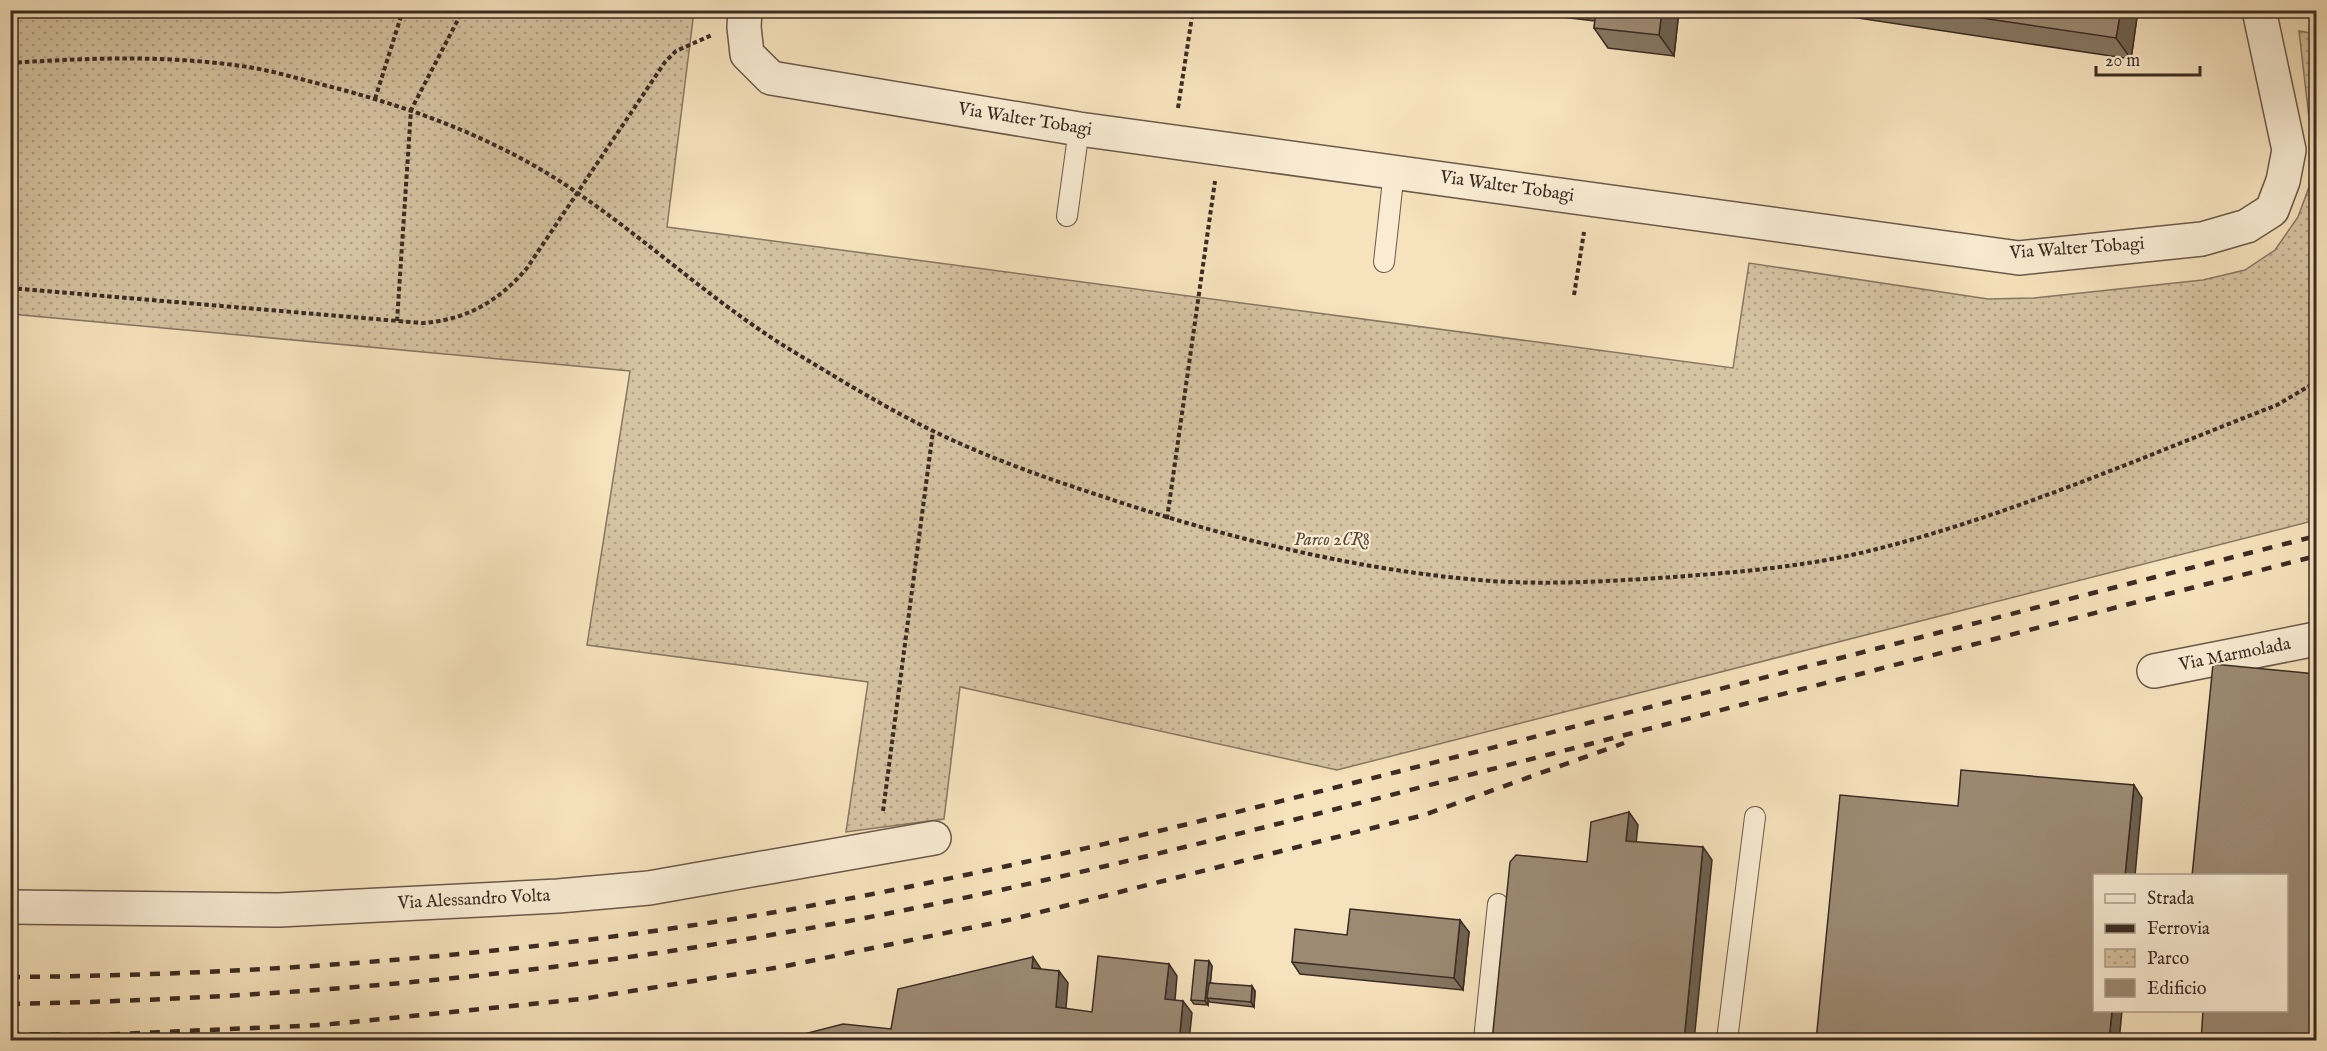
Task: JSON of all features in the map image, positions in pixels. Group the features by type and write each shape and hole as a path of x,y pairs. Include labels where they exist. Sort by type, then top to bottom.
{"street":[{"name":"Via Walter Tobagi","path":"745,31 771,78 1079,129 2019,258 2202,239 2247,226 2272,210 2283,181 2289,150 2259,10"},
{"name":"Via Marmolada","path":"2154,671 2316,639"},
{"name":"Via Alessandro Volta","path":"10,907 279,910 558,896 649,888 934,838"}],"lane":[{"path":"1067,216 1079,129"},
{"path":"1384,262 1394,171"},
{"path":"1727,1041 1755,817"},
{"path":"1484,1041 1498,904"}],"path":[{"path":"375,99 403,10"},
{"path":"397,321 411,110 463,10"},
{"path":"1173,141 1193,10"},
{"path":"10,288 397,321 447,321 492,302 512,287 665,62 676,51 699,39 745,31"},
{"path":"10,63 129,60 243,66 411,110 499,146 577,192 784,346 864,395 933,431 1032,474 1167,519 1283,548 1382,568 1495,582 1619,580 1753,572 1873,550 1999,513 2277,405 2316,382"},
{"path":"1167,519 1220,148"},
{"path":"1575,295 1589,199"},
{"path":"879,848 933,431"}],"green space":[{"name":"Parco 2CR8","path":"10,11 694,11 667,227 1733,368 1749,263 1988,299 2034,298 2203,280 2245,270 2275,250 2298,217 2309,187 2312,144 2299,31 2316,34 2316,520 1337,770 960,687 944,819 846,832 868,682 587,645 630,371 11,314"}],"building":[{"path":"1596,10 1662,10 1659,35 1594,28"},
{"path":"1928,10 2121,10 2116,38"},
{"path":"2213,664 2316,674 2316,1041 2201,1041 2203,1012 2288,1012 2288,874 2192,874"},
{"path":"1961,770 2134,785 2125,874 2093,874 2093,1012 2112,1012 2109,1041 1816,1041 1840,795 1958,806"},
{"path":"1629,812 1626,841 1703,847 1684,1041 1492,1041 1510,862 1516,855 1587,862 1591,822"},
{"path":"1350,909 1460,920 1454,978 1292,962 1295,929 1347,935"},
{"path":"1098,956 1169,964 1165,999 1183,1001 1180,1033 1257,1041 777,1041 843,1024 891,1029 898,989 1033,957 1032,968 1059,971 1056,1007 1092,1012"},
{"path":"1195,960 1209,961 1205,1001 1191,1000"},
{"path":"1209,983 1252,986 1251,1002 1207,998"}],"railway":[{"path":"10,977 299,967 490,951 681,927 868,895 1050,856 1232,813 2316,536"},
{"path":"10,1004 203,997 394,984 586,963 776,934 862,918 1033,883 1203,843 2316,556"},
{"path":"10,1034 95,1035 321,1025 582,999 781,967 1013,919 1424,815 1624,743"}]}
